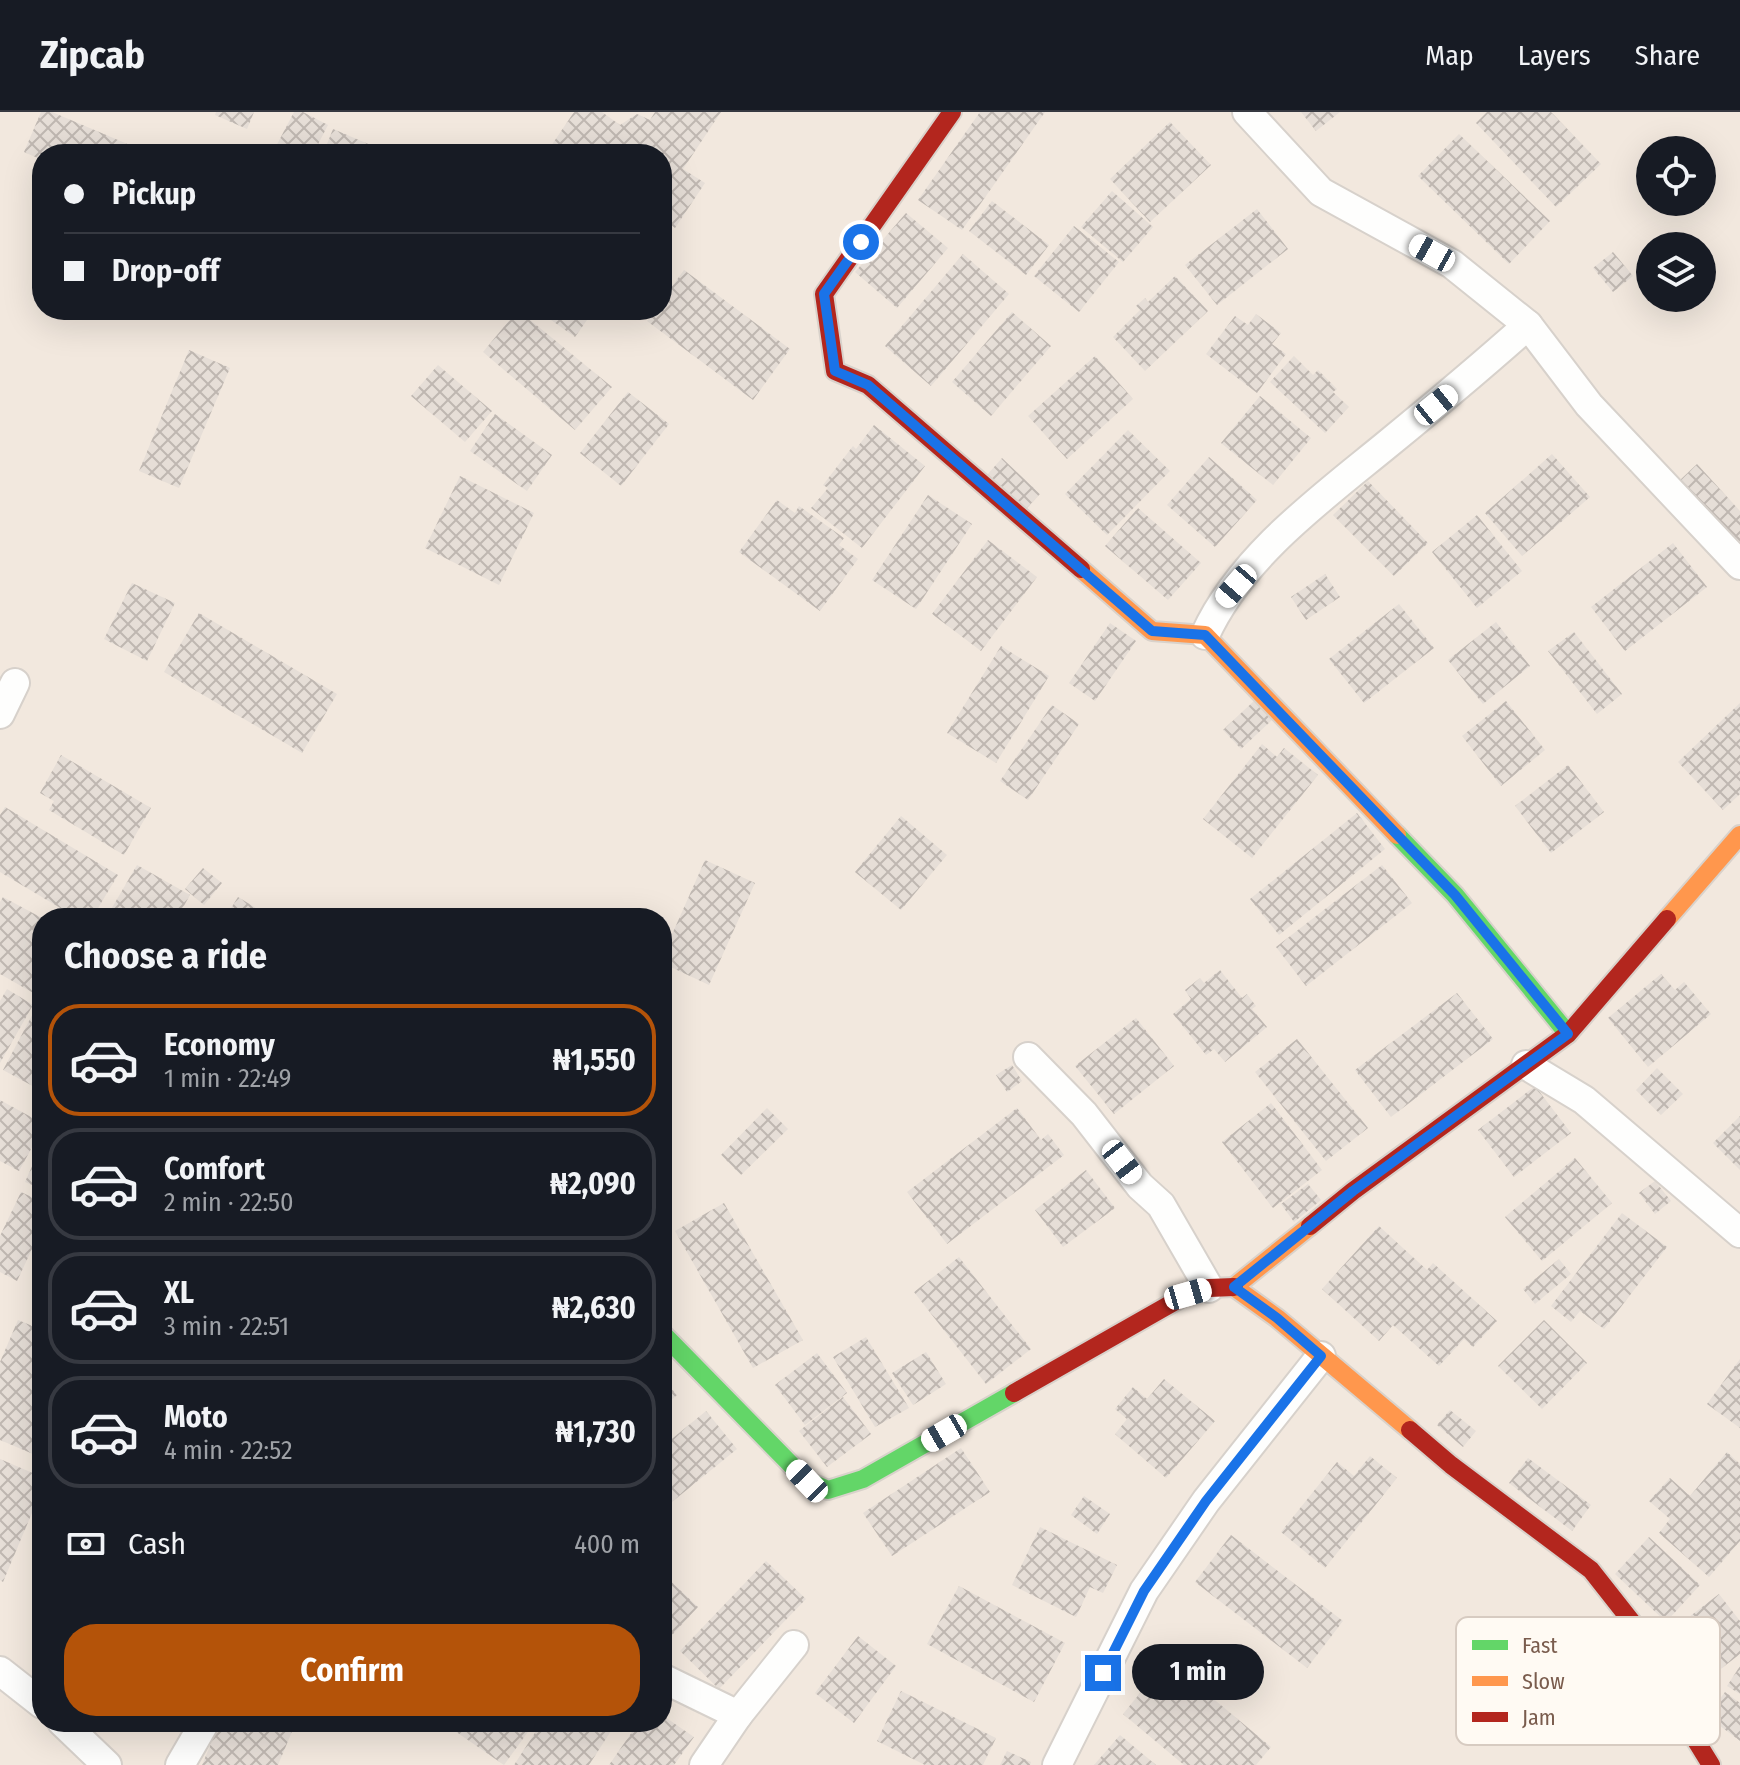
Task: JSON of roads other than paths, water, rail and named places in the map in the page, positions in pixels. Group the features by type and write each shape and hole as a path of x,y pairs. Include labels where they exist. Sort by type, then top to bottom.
{"street":[{"path":"952,112 824,294 835,371 868,385 1152,631 1205,635 1455,895 1568,1034"},
{"path":"1247,112 1321,192 1452,264 1528,325 1589,405 1740,565"},
{"path":"1205,635 1218,606 1289,524 1460,385 1528,325"},
{"path":"0,714 15,683"},
{"path":"672,1343 807,1481 828,1490 863,1479 1188,1294 1221,1288 1526,1065 1568,1034 1740,835"},
{"path":"1028,1057 1084,1114 1140,1186 1161,1205 1221,1288 1277,1318 1451,1465 1591,1570 1628,1617"},
{"path":"1526,1065 1584,1100 1740,1233"},
{"path":"1057,1765 1144,1591 1206,1501 1321,1356"},
{"path":"704,1765 738,1715 794,1645"},
{"path":"0,1671 32,1696"},
{"path":"672,1683 738,1715"},
{"path":"72,1732 107,1765"},
{"path":"180,1765 199,1732"},
{"path":"1699,1745 1711,1765"}]}
